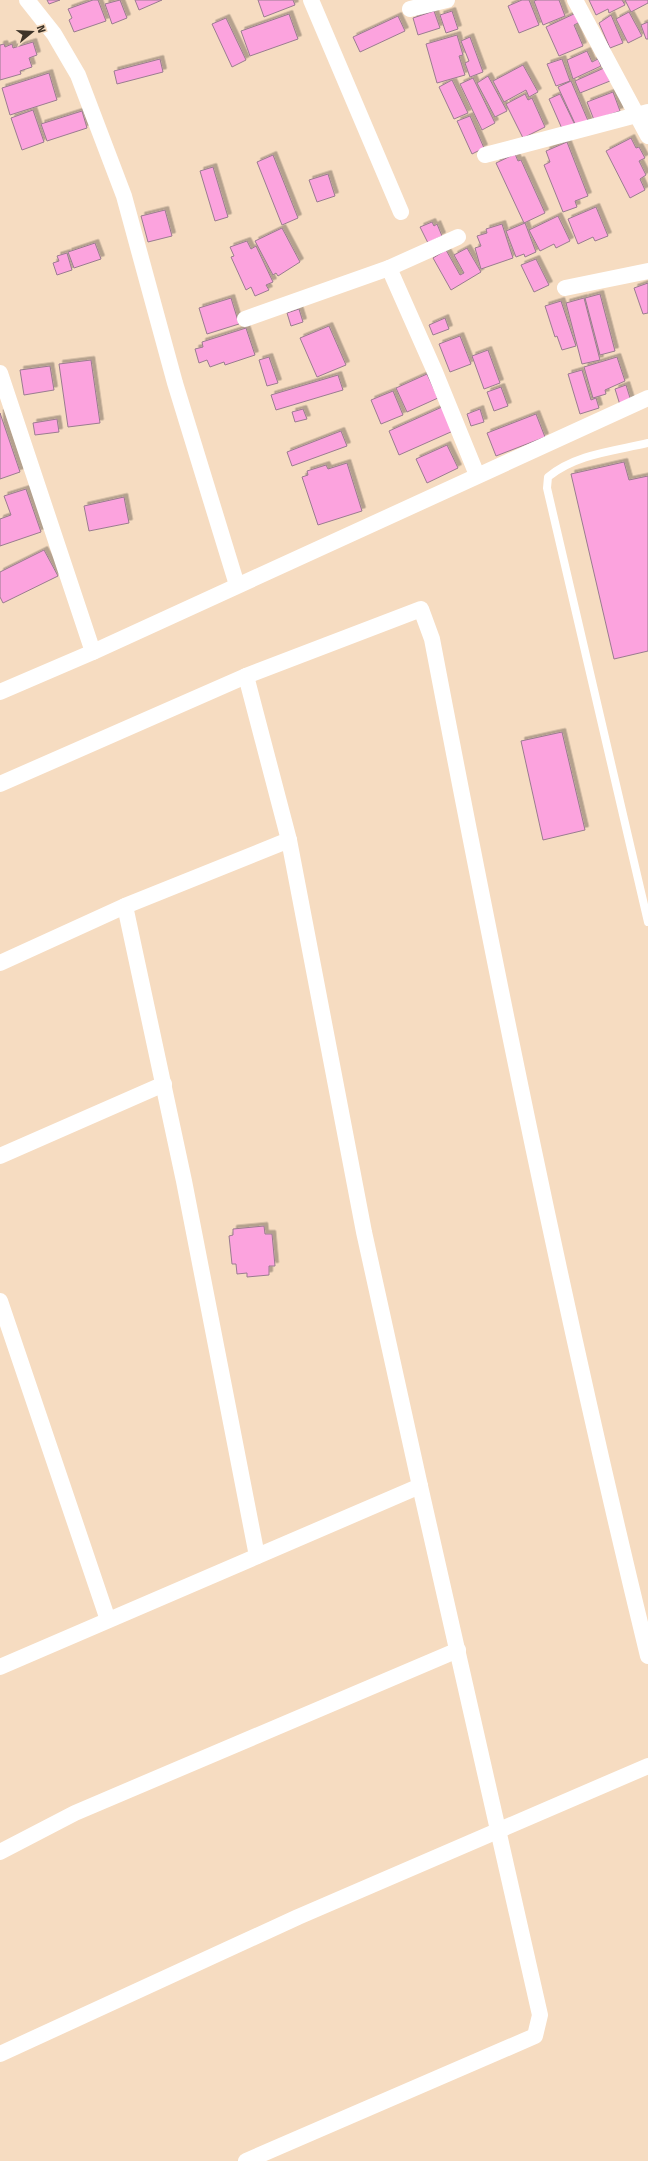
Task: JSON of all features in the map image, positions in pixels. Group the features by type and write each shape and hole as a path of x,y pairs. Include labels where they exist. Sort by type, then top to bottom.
{"street":[{"path":"27,0 54,34 78,75 124,196 175,383 237,585"},
{"path":"311,0 401,212"},
{"path":"410,9 447,0"},
{"path":"575,0 642,113 648,136"},
{"path":"486,155 642,113"},
{"path":"245,319 389,268 458,237"},
{"path":"389,268 435,372 477,475"},
{"path":"565,288 648,271"},
{"path":"1,378 93,652"},
{"path":"0,692 93,652 648,398"},
{"path":"0,784 246,676 421,609 432,639 483,908 605,1481 648,1656"},
{"path":"246,676 289,840 364,1232 540,2015 535,2036 246,2161"},
{"path":"0,963 126,906 289,840"},
{"path":"126,906 184,1181 257,1556"},
{"path":"0,1156 164,1084"},
{"path":"0,1301 108,1620"},
{"path":"0,1667 420,1486"},
{"path":"0,1852 75,1813 458,1650"},
{"path":"0,2054 298,1917 648,1766"}],"lane":[{"path":"648,442 576,460 560,467 548,477 547,488 648,922"}],"building":[{"path":"47,0 60,0 49,4"},
{"path":"93,0 98,0 106,21 74,32 69,20 72,18 68,9"},
{"path":"120,0 127,18 112,24 105,4"},
{"path":"135,0 162,0 139,10"},
{"path":"258,0 293,0 295,5 264,17"},
{"path":"522,0 529,0 539,25 519,33 508,6"},
{"path":"559,0 565,16 543,25 534,1"},
{"path":"589,0 622,0 625,5 609,13 608,9 596,15"},
{"path":"625,0 648,0 648,3 631,12"},
{"path":"434,11 440,28 418,35 413,18"},
{"path":"452,11 458,29 446,33 440,15"},
{"path":"629,12 642,36 628,43 616,19"},
{"path":"576,13 580,22 574,25 583,46 559,56 546,27"},
{"path":"289,14 298,39 250,56 241,31"},
{"path":"611,15 623,43 610,48 599,23"},
{"path":"398,16 405,31 360,52 353,37"},
{"path":"226,18 246,60 232,67 212,24"},
{"path":"648,22 648,39 646,39 641,25"},
{"path":"457,35 463,55 459,56 465,75 437,83 426,44"},
{"path":"470,37 483,72 470,77 465,63 469,61 461,41"},
{"path":"33,42 37,55 29,58 32,67 20,71 21,74 0,80 0,45 4,44 5,47 12,44 13,48"},
{"path":"587,51 592,62 598,59 601,66 573,79 567,60"},
{"path":"160,59 163,72 117,84 114,71"},
{"path":"562,59 570,81 556,86 547,64"},
{"path":"523,65 538,92 529,97 526,90 504,102 493,81"},
{"path":"604,68 610,81 580,93 575,81"},
{"path":"49,73 57,100 10,115 2,88"},
{"path":"488,76 507,111 495,117 477,83"},
{"path":"473,78 495,123 482,130 460,84"},
{"path":"452,80 468,113 454,119 439,87"},
{"path":"571,81 589,123 577,128 558,87"},
{"path":"613,92 620,111 594,120 587,102"},
{"path":"525,94 528,100 532,98 545,127 523,138 506,104"},
{"path":"560,94 575,125 563,131 549,99"},
{"path":"33,110 44,142 22,150 11,118"},
{"path":"82,111 87,128 47,141 41,124"},
{"path":"470,116 484,148 472,154 457,121"},
{"path":"631,138 636,148 639,147 645,158 639,161 646,175 640,179 645,190 630,198 606,151"},
{"path":"567,142 588,196 575,201 577,207 563,212 544,165 550,162 546,151"},
{"path":"515,154 518,161 521,160 545,213 524,223 496,163"},
{"path":"273,155 298,218 282,225 257,162"},
{"path":"213,167 228,217 215,221 200,171"},
{"path":"328,174 335,196 317,202 309,180"},
{"path":"596,207 608,236 595,241 593,237 578,244 568,219"},
{"path":"165,210 172,236 148,242 141,216"},
{"path":"558,216 570,241 556,248 554,244 540,251 529,230"},
{"path":"432,222 434,226 437,224 442,236 428,243 420,227"},
{"path":"525,223 536,252 525,257 524,254 516,257 506,231"},
{"path":"502,224 513,258 481,269 475,248 481,246 477,236 487,233 486,229"},
{"path":"282,228 300,262 278,276 276,273 273,275 255,241"},
{"path":"247,241 251,249 256,246 273,282 266,285 269,290 255,296 251,287 246,290 231,257 234,256 230,247"},
{"path":"95,243 101,259 74,268 68,252"},
{"path":"467,248 481,272 451,290 433,258 446,250 460,275 464,273 454,255"},
{"path":"67,253 72,270 57,275 53,263 59,261 57,256"},
{"path":"536,259 549,285 534,292 521,265"},
{"path":"648,283 648,313 643,314 634,288"},
{"path":"600,294 615,351 600,355 585,298"},
{"path":"231,298 239,324 207,334 199,308"},
{"path":"584,298 600,360 582,364 566,303"},
{"path":"561,301 576,346 562,350 557,336 555,337 545,306"},
{"path":"299,309 303,322 291,326 287,313"},
{"path":"445,318 449,329 433,335 429,325"},
{"path":"329,326 346,365 317,377 300,338"},
{"path":"246,328 255,355 225,365 224,362 210,367 207,360 199,363 195,349 203,347 202,342"},
{"path":"460,336 471,364 450,372 439,344"},
{"path":"488,350 500,383 484,389 472,356"},
{"path":"269,357 278,383 267,386 259,360"},
{"path":"617,357 625,381 605,390 606,394 593,398 584,367"},
{"path":"91,360 100,423 68,427 59,364"},
{"path":"50,366 54,390 24,395 20,370"},
{"path":"582,370 591,400 596,398 599,408 580,414 568,374"},
{"path":"427,374 438,398 407,412 396,388"},
{"path":"338,375 343,390 276,410 271,395"},
{"path":"626,385 631,401 620,405 615,389"},
{"path":"501,387 508,406 494,411 487,392"},
{"path":"393,391 403,415 381,424 371,400"},
{"path":"442,407 453,431 399,455 389,431"},
{"path":"303,409 307,419 295,422 292,412"},
{"path":"480,409 484,422 471,426 467,414"},
{"path":"0,413 20,472 0,479"},
{"path":"536,414 545,437 496,456 487,433"},
{"path":"57,419 59,432 35,435 33,423"},
{"path":"341,431 347,446 292,466 287,452"},
{"path":"447,445 458,468 427,483 416,459"},
{"path":"624,462 629,480 648,476 648,651 614,659 571,474"},
{"path":"347,463 362,511 318,525 302,477 308,475 307,471 326,465 328,469"},
{"path":"26,489 41,532 0,546 0,519 11,515 4,496"},
{"path":"124,497 129,523 89,531 84,506"},
{"path":"44,550 58,576 3,603 0,597 0,572"},
{"path":"562,732 585,830 543,840 521,741"},
{"path":"264,1226 265,1234 272,1234 275,1266 269,1266 269,1275 247,1277 247,1273 237,1274 236,1264 232,1264 229,1236 233,1235 233,1229"}]}
